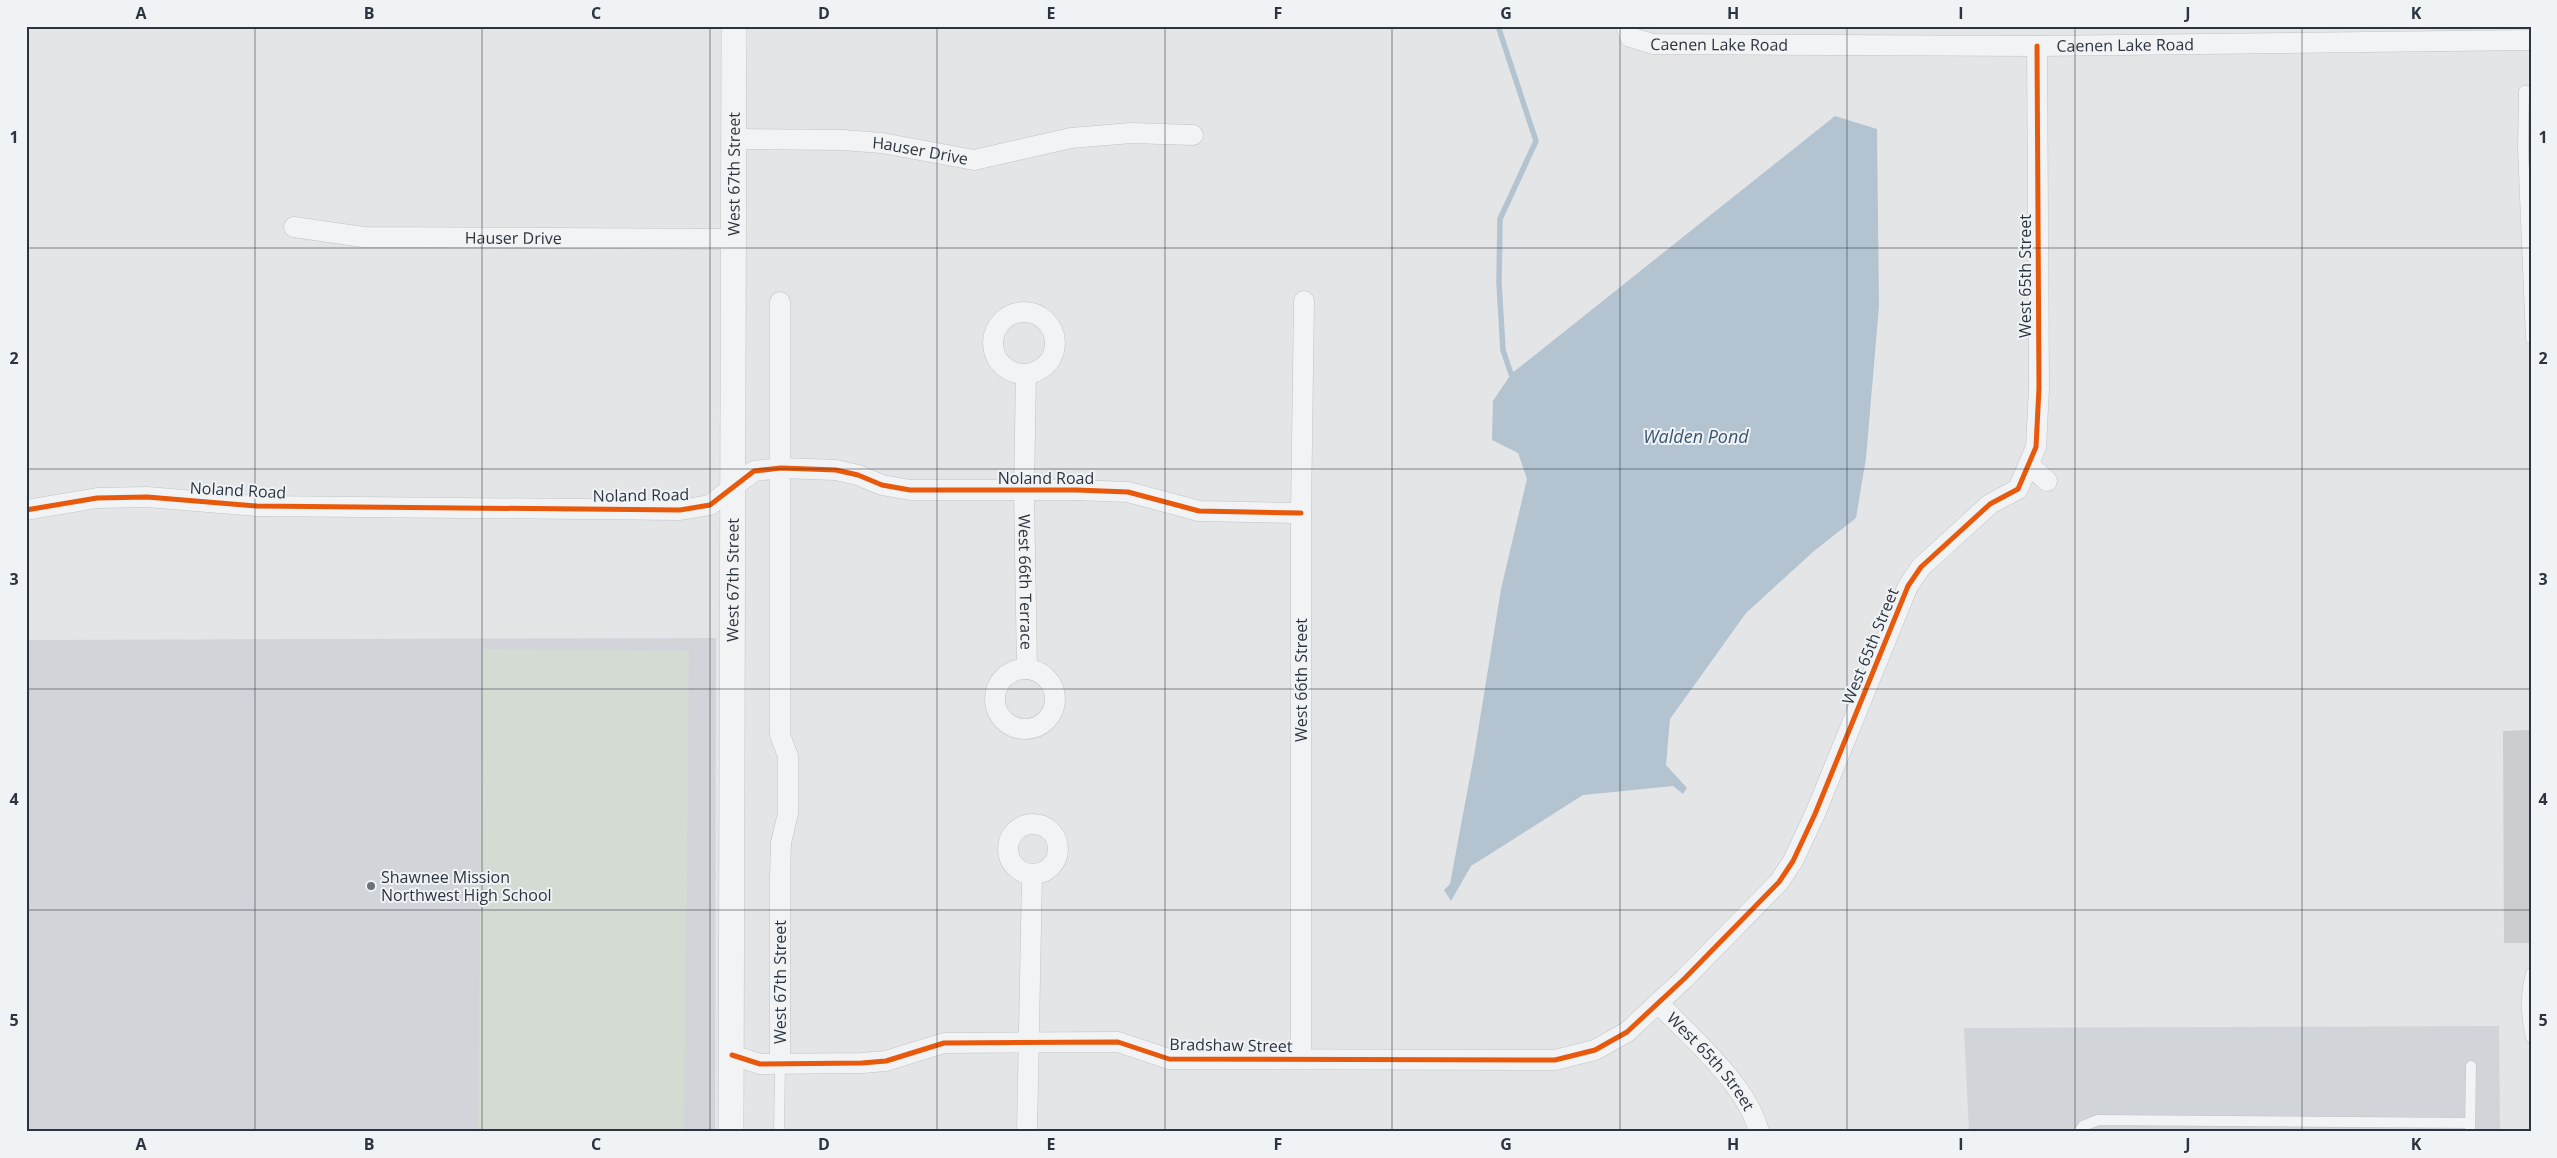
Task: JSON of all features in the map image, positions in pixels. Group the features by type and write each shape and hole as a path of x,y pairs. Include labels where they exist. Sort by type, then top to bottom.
{"street":[{"name":"West 67th Street","path":"731,1132 734,26"},
{"name":"Caenen Lake Road","path":"1628,32 1653,44 2037,46 2531,40"},
{"name":"West 65th Street","path":"1759,1132 1756,1120 1741,1092 1658,1003 1779,882 1793,861 1815,814 1908,586 1921,567 1990,504 2018,489 2036,447 2039,388 2037,46"},
{"name":"Hauser Drive","path":"735,138 843,140 882,143 923,153 974,160 1071,138 1130,132 1193,135"},
{"name":"Hauser Drive","path":"294,227 362,237 734,238"},
{"name":"West 66th Street","path":"1301,1059 1301,513 1304,301"},
{"name":"West 67th Street","path":"780,302 780,735 788,756 788,813 781,843 780,876 780,1064"},
{"name":"West 66th Terrace","path":"1026,374 1024,491 1027,669"},
{"path":"2028,465 2047,481"},
{"name":"Noland Road","path":"26,510 97,498 147,497 257,506 680,510 710,505 754,471 781,468 836,470 858,475 882,485 910,490 1128,492 1199,511 1301,513"},
{"path":"1027,1132 1032,875"},
{"name":"Bradshaw Street","path":"732,1055 760,1064 878,1062 944,1043 1028,1041 1118,1042 1169,1059 1555,1060 1595,1050 1627,1032 1658,1003"}],"lane":[{"path":"2531,91 2524,91 2523,148 2531,339"},
{"path":"2531,972 2527,995 2527,1021 2531,1038"},
{"path":"779,1132 780,1064"},
{"path":"2079,1132 2083,1126 2098,1120 2470,1127 2471,1066"}],"shaded area":[{"name":"Shawnee Mission Northwest High School","path":"716,638 715,1132 26,1132 26,640"},
{"path":"482,649 689,651 684,1132 478,1132"},
{"path":"2499,1026 2500,1132 1969,1132 1964,1028"}],"water":[{"name":"Walden Pond","path":"1835,116 1877,129 1879,306 1866,458 1856,518 1814,551 1746,613 1670,719 1666,765 1687,788 1683,794 1673,786 1583,795 1471,866 1451,901 1444,890 1450,884 1475,750 1501,589 1527,479 1518,453 1492,440 1493,401 1511,374"}],"building":[{"path":"2530,730 2531,943 2504,943 2503,731"}],"waterway":[{"path":"1498,26 1536,141 1500,219 1499,283 1503,350 1511,374"}],"cycle path":[{"path":"732,1055 760,1064 862,1063 886,1061 944,1043 1118,1042 1169,1059 1555,1060 1595,1050 1627,1032 1685,978 1779,882 1793,861 1815,814 1908,586 1921,567 1990,504 2018,489 2036,447 2039,388 2037,46"},
{"path":"26,510 97,498 147,497 257,506 680,510 710,505 754,471 781,468 836,470 858,475 882,485 910,490 1077,490 1128,492 1199,511 1301,513"}],"place":[{"name":"Shawnee Mission Northwest High School","path":"371,886"}]}
